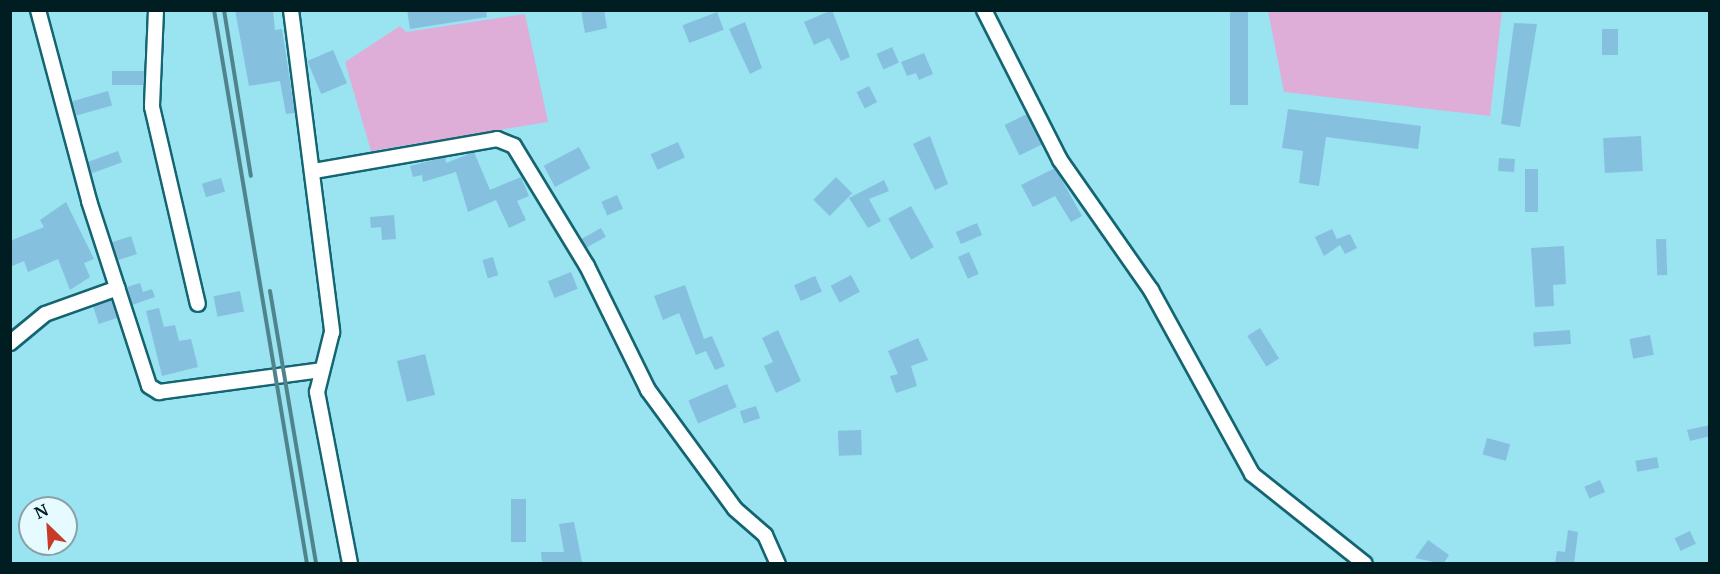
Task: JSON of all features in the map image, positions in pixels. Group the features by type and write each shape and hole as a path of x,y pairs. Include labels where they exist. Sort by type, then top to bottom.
{"street":[{"path":"38,10 143,372 159,392 322,370"},
{"path":"156,10 152,107 198,304"},
{"path":"291,10 314,171 332,332 316,392 350,564"},
{"path":"984,10 1060,160 1151,290 1252,474 1365,564"},
{"path":"314,171 497,140 514,146 587,266 648,390 735,509 765,535 778,564"},
{"path":"10,343 45,314 118,288"}],"shaded area":[{"path":"1268,11 1502,11 1490,116 1284,92"},
{"path":"525,14 548,122 371,151 345,62 400,26 406,32"}],"building":[{"path":"235,10 273,10 275,30 282,29 295,113 286,114 280,81 249,86"},
{"path":"407,10 486,10 487,17 410,29"},
{"path":"581,10 604,10 607,28 585,33"},
{"path":"832,10 850,57 841,61 829,38 814,45 804,22"},
{"path":"1230,10 1248,10 1248,105 1230,105"},
{"path":"717,12 724,30 689,43 682,25"},
{"path":"745,22 762,68 750,74 729,29"},
{"path":"1514,23 1537,24 1520,127 1501,124"},
{"path":"1602,29 1618,29 1618,55 1602,55"},
{"path":"892,47 899,63 883,69 876,54"},
{"path":"333,50 347,83 321,94 307,61"},
{"path":"924,53 933,74 919,80 916,73 907,76 901,62"},
{"path":"112,71 144,71 144,85 112,85"},
{"path":"869,86 877,102 865,108 857,92"},
{"path":"108,91 112,105 77,116 72,101"},
{"path":"1288,109 1421,126 1418,149 1326,137 1319,186 1299,183 1303,151 1282,148"},
{"path":"1027,114 1042,145 1019,156 1005,125"},
{"path":"930,136 948,184 935,190 913,144"},
{"path":"1641,136 1643,171 1605,173 1603,138"},
{"path":"678,142 685,158 658,170 651,154"},
{"path":"579,147 590,168 555,187 544,166"},
{"path":"118,151 122,162 92,173 88,162"},
{"path":"474,152 490,190 521,177 529,196 517,201 526,220 509,228 496,200 468,212 456,172 423,182 422,175 413,177 410,166 445,157 446,163"},
{"path":"1499,158 1515,159 1514,172 1498,171"},
{"path":"1055,168 1082,216 1071,222 1055,196 1033,207 1021,185"},
{"path":"1525,169 1538,169 1538,212 1525,212"},
{"path":"836,177 852,193 830,216 813,200"},
{"path":"221,178 225,191 206,197 202,184"},
{"path":"884,180 889,191 869,199 881,221 868,228 849,198"},
{"path":"617,195 623,209 607,215 601,202"},
{"path":"66,202 94,259 84,263 90,277 70,290 58,259 28,272 24,261 10,267 10,241 44,227 40,220"},
{"path":"911,206 934,247 911,260 888,219"},
{"path":"394,215 396,239 382,240 381,227 371,228 370,217"},
{"path":"977,223 982,235 961,244 956,232"},
{"path":"601,228 606,237 586,248 581,239"},
{"path":"1332,229 1337,239 1350,234 1357,248 1345,254 1340,245 1324,256 1315,237"},
{"path":"131,236 137,254 118,260 112,242"},
{"path":"1656,239 1666,239 1667,275 1657,275"},
{"path":"1564,246 1566,284 1553,285 1554,306 1535,307 1531,248"},
{"path":"969,252 979,274 968,279 958,257"},
{"path":"493,257 498,275 488,278 482,260"},
{"path":"571,272 578,289 555,298 548,281"},
{"path":"851,275 860,292 840,303 831,286"},
{"path":"815,276 822,292 801,301 794,285"},
{"path":"140,283 143,292 152,289 155,297 132,305 127,287"},
{"path":"685,285 704,339 712,336 725,366 715,370 706,351 696,355 679,313 663,320 654,296"},
{"path":"240,291 244,312 218,317 213,296"},
{"path":"111,300 117,318 99,324 93,306"},
{"path":"159,308 164,327 175,325 179,341 191,339 198,367 162,376 146,311"},
{"path":"1260,328 1279,359 1266,366 1247,336"},
{"path":"778,330 801,381 776,393 764,366 773,362 762,338"},
{"path":"1570,330 1571,344 1534,347 1533,333"},
{"path":"1650,335 1654,355 1633,359 1629,339"},
{"path":"918,338 928,360 911,366 917,386 896,393 890,376 898,374 888,351"},
{"path":"425,354 435,395 407,402 397,361"},
{"path":"727,384 737,407 698,423 688,400"},
{"path":"756,406 760,418 744,424 740,411"},
{"path":"1710,425 1710,436 1690,441 1687,430"},
{"path":"861,430 862,455 839,456 838,431"},
{"path":"1487,438 1510,444 1506,461 1483,454"},
{"path":"1657,457 1659,468 1637,472 1635,461"},
{"path":"1600,480 1605,492 1589,499 1584,487"},
{"path":"511,499 526,499 526,542 511,542"},
{"path":"574,522 582,562 542,564 541,552 564,552 559,524"},
{"path":"1568,530 1578,532 1574,564 1555,564 1557,551 1565,552"},
{"path":"1690,531 1696,544 1681,551 1675,538"},
{"path":"1428,540 1449,555 1443,564 1415,558"}],"railway":[{"path":"214,10 307,564"},
{"path":"224,10 251,176"},
{"path":"270,291 316,564"}]}
